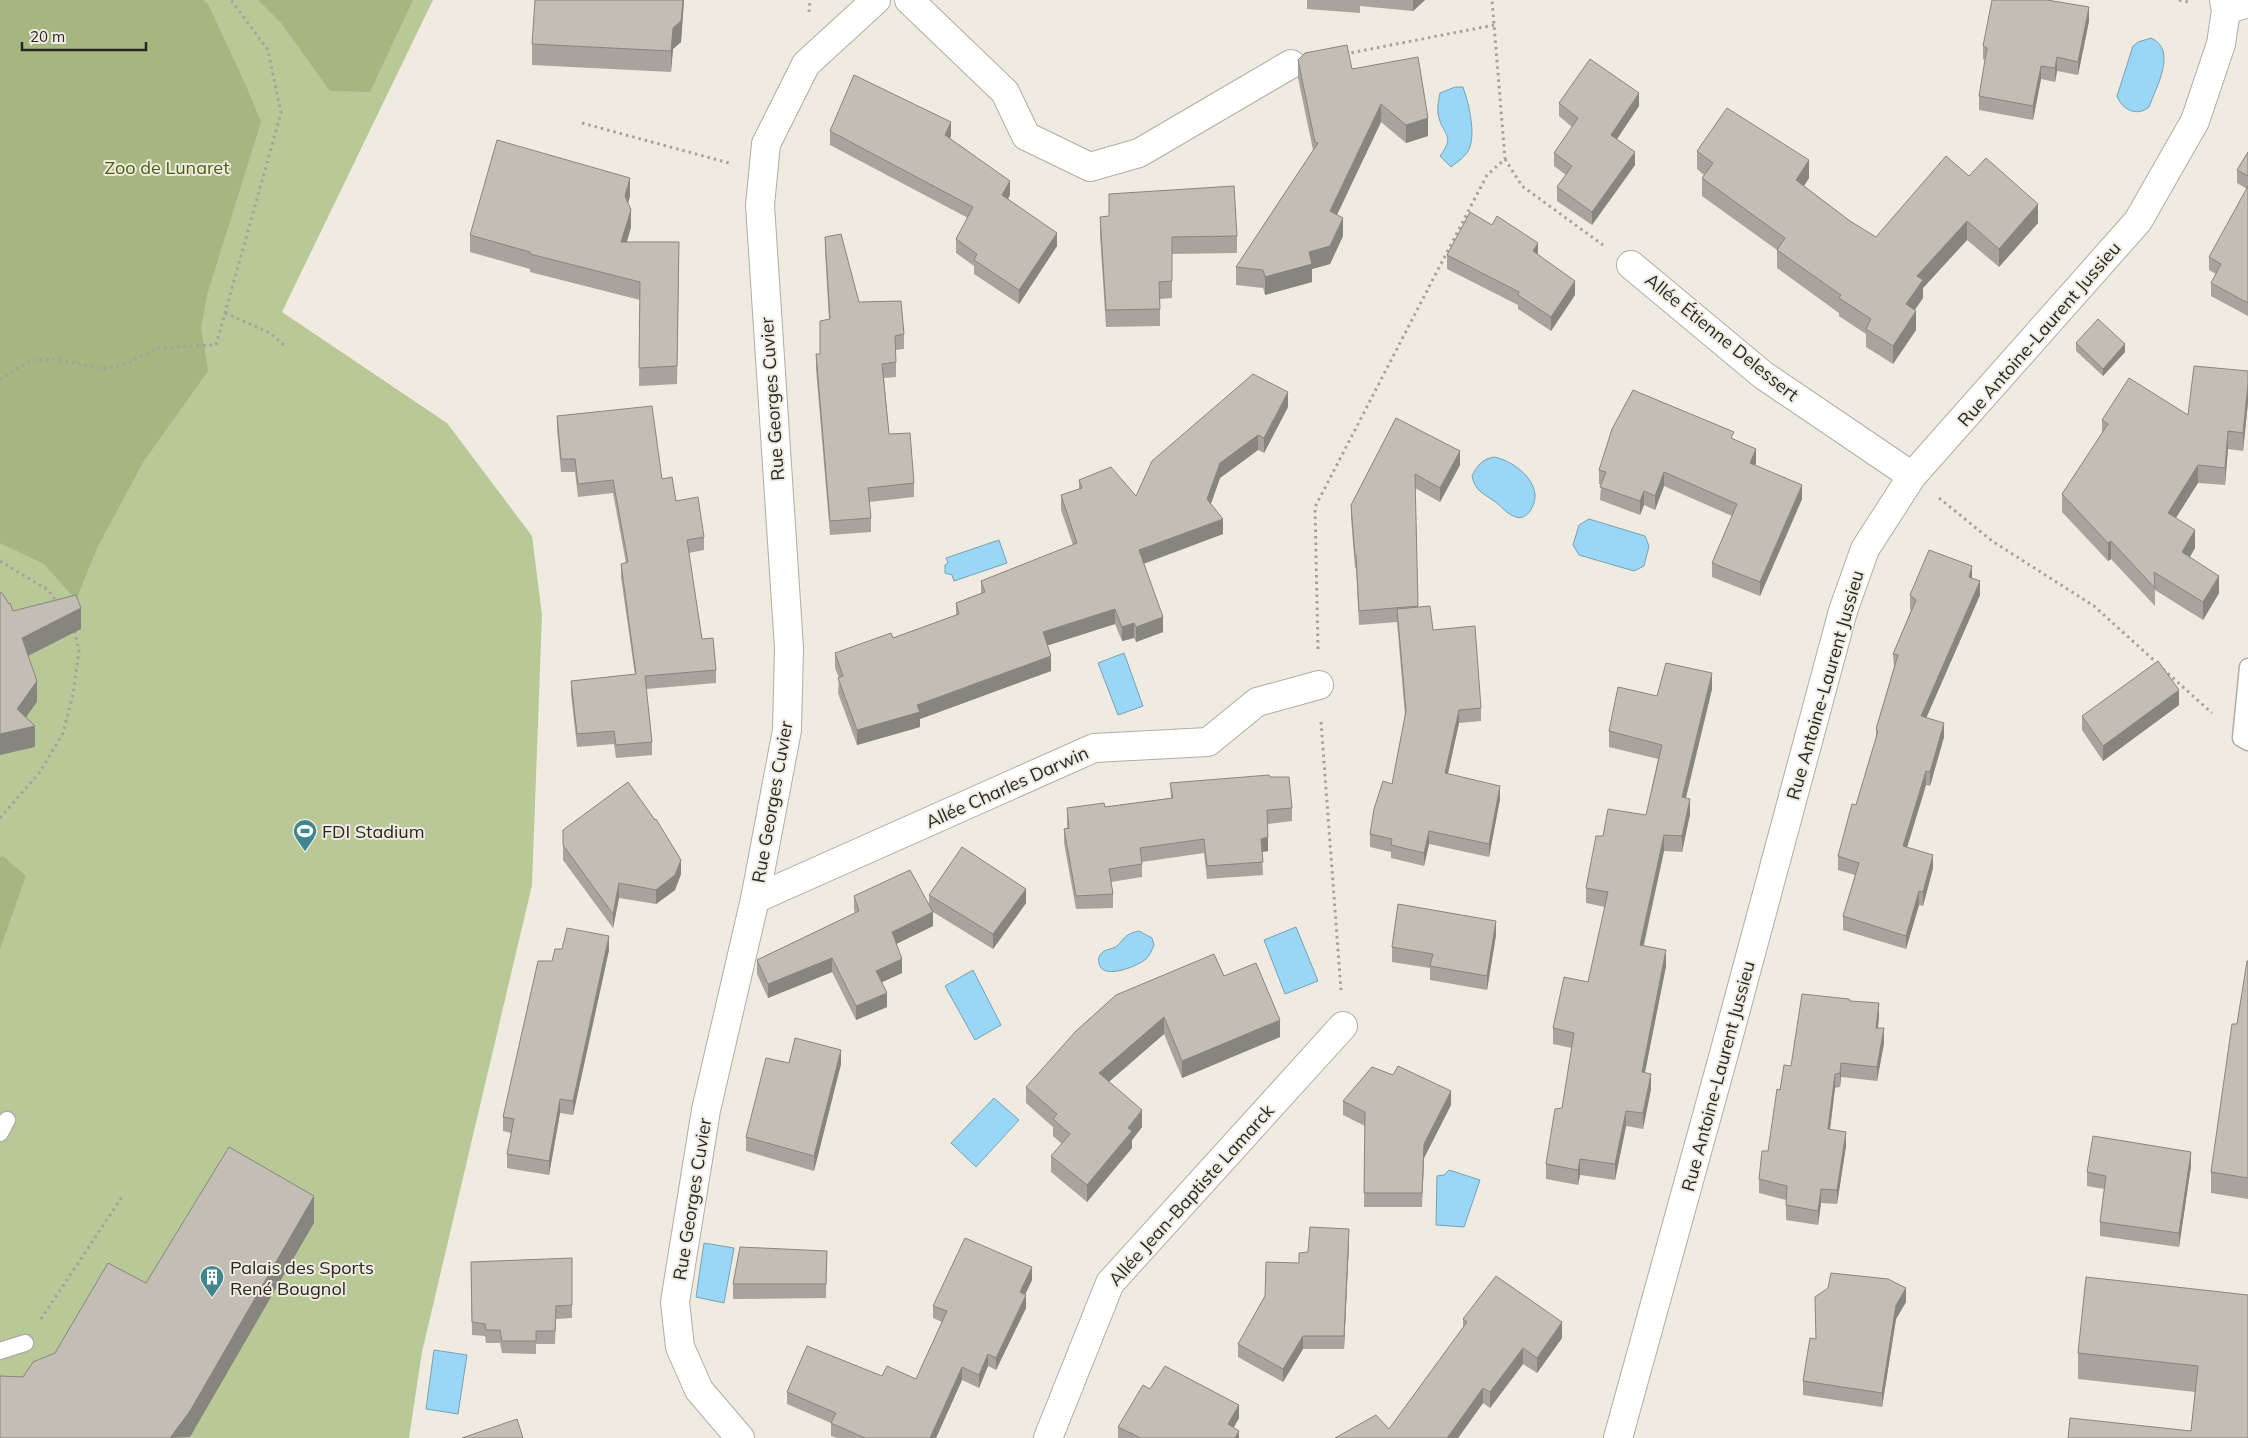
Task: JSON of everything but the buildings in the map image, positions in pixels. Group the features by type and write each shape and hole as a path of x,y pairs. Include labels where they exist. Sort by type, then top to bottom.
{"street":[{"name":"Rue Georges Cuvier","path":"740,1438 699,1390 680,1347 675,1302 706,1110 755,899 787,730 789,648 760,205 763,172 766,144 806,64 876,0"},
{"path":"909,0 1005,92 1026,136 1090,167 1139,153 1291,64"},
{"name":"Rue Antoine-Laurent Jussieu","path":"1618,1438 1843,611 1865,550 1912,476 2138,222 2195,121 2233,4"},
{"name":"Allée Étienne Delessert","path":"1632,265 1763,375 1912,476"},
{"name":"Allée Charles Darwin","path":"755,899 1094,748 1208,742 1257,702 1318,685"},
{"name":"Allée Jean-Baptiste Lamarck","path":"1048,1438 1110,1283 1343,1026"}],"lane":[{"path":"2244,740 2248,667"},
{"path":"0,1351 25,1343"}],"path":[{"path":"0,380 32,360 56,359 104,369 127,364 157,348 216,345 281,113 268,50 231,0"},
{"path":"1492,0 1505,159 1522,186 1632,265"},
{"path":"1291,64 1494,25"},
{"path":"582,123 763,172"},
{"path":"1343,1026 1318,685 1315,507 1487,175 1505,159"},
{"path":"225,313 270,333 286,346"},
{"path":"1912,476 1992,541 2094,606 2244,740"},
{"path":"0,561 48,590 63,609"},
{"path":"0,818 40,772 63,733 73,694 79,651 73,622"},
{"path":"25,1343 122,1197"}],"green space":[{"name":"FDI Stadium","path":"0,0 433,0 282,312 447,423 532,536 542,615 532,885 422,1352 409,1438 0,1438"},
{"name":"Zoo de Lunaret","path":"0,0 203,0 208,4 261,122 207,295 201,328 208,371 144,461 97,548 76,600 44,564 0,543"},
{"path":"258,0 413,0 370,92 330,91 281,23"},
{"path":"3,856 26,876 0,949 0,857"}],"water":[{"path":"2151,38 2159,44 2163,51 2163,70 2149,107 2135,112 2122,105 2117,96 2133,46 2138,42"},
{"path":"1455,87 1463,87 1468,102 1472,131 1470,148 1451,167 1440,156 1445,149 1448,139 1440,120 1438,108 1440,93"},
{"path":"1494,457 1514,465 1526,475 1533,487 1535,494 1534,503 1524,517 1520,518 1509,514 1475,485 1472,476 1476,469 1483,461"},
{"path":"1589,519 1645,536 1649,546 1644,566 1634,571 1579,555 1573,545 1579,525"},
{"path":"999,540 1007,563 954,581 952,575 945,573 945,565 948,563 946,558"},
{"path":"1124,653 1143,706 1118,715 1098,663"},
{"path":"1296,927 1318,981 1285,994 1264,940"},
{"path":"1139,931 1152,938 1154,945 1146,959 1122,970 1103,970 1100,966 1099,956 1106,950 1117,946 1128,935"},
{"path":"973,970 1001,1025 975,1040 945,986"},
{"path":"994,1098 1019,1120 976,1167 951,1143"},
{"path":"1449,1170 1480,1180 1464,1227 1436,1225 1437,1176 1444,1175"},
{"path":"704,1243 734,1248 724,1303 696,1297"},
{"path":"434,1350 467,1355 458,1414 426,1409"}],"place":[{"name":"FDI Stadium","path":"305,852"},
{"name":"Palais des Sports René Bougnol","path":"212,1298"}]}
